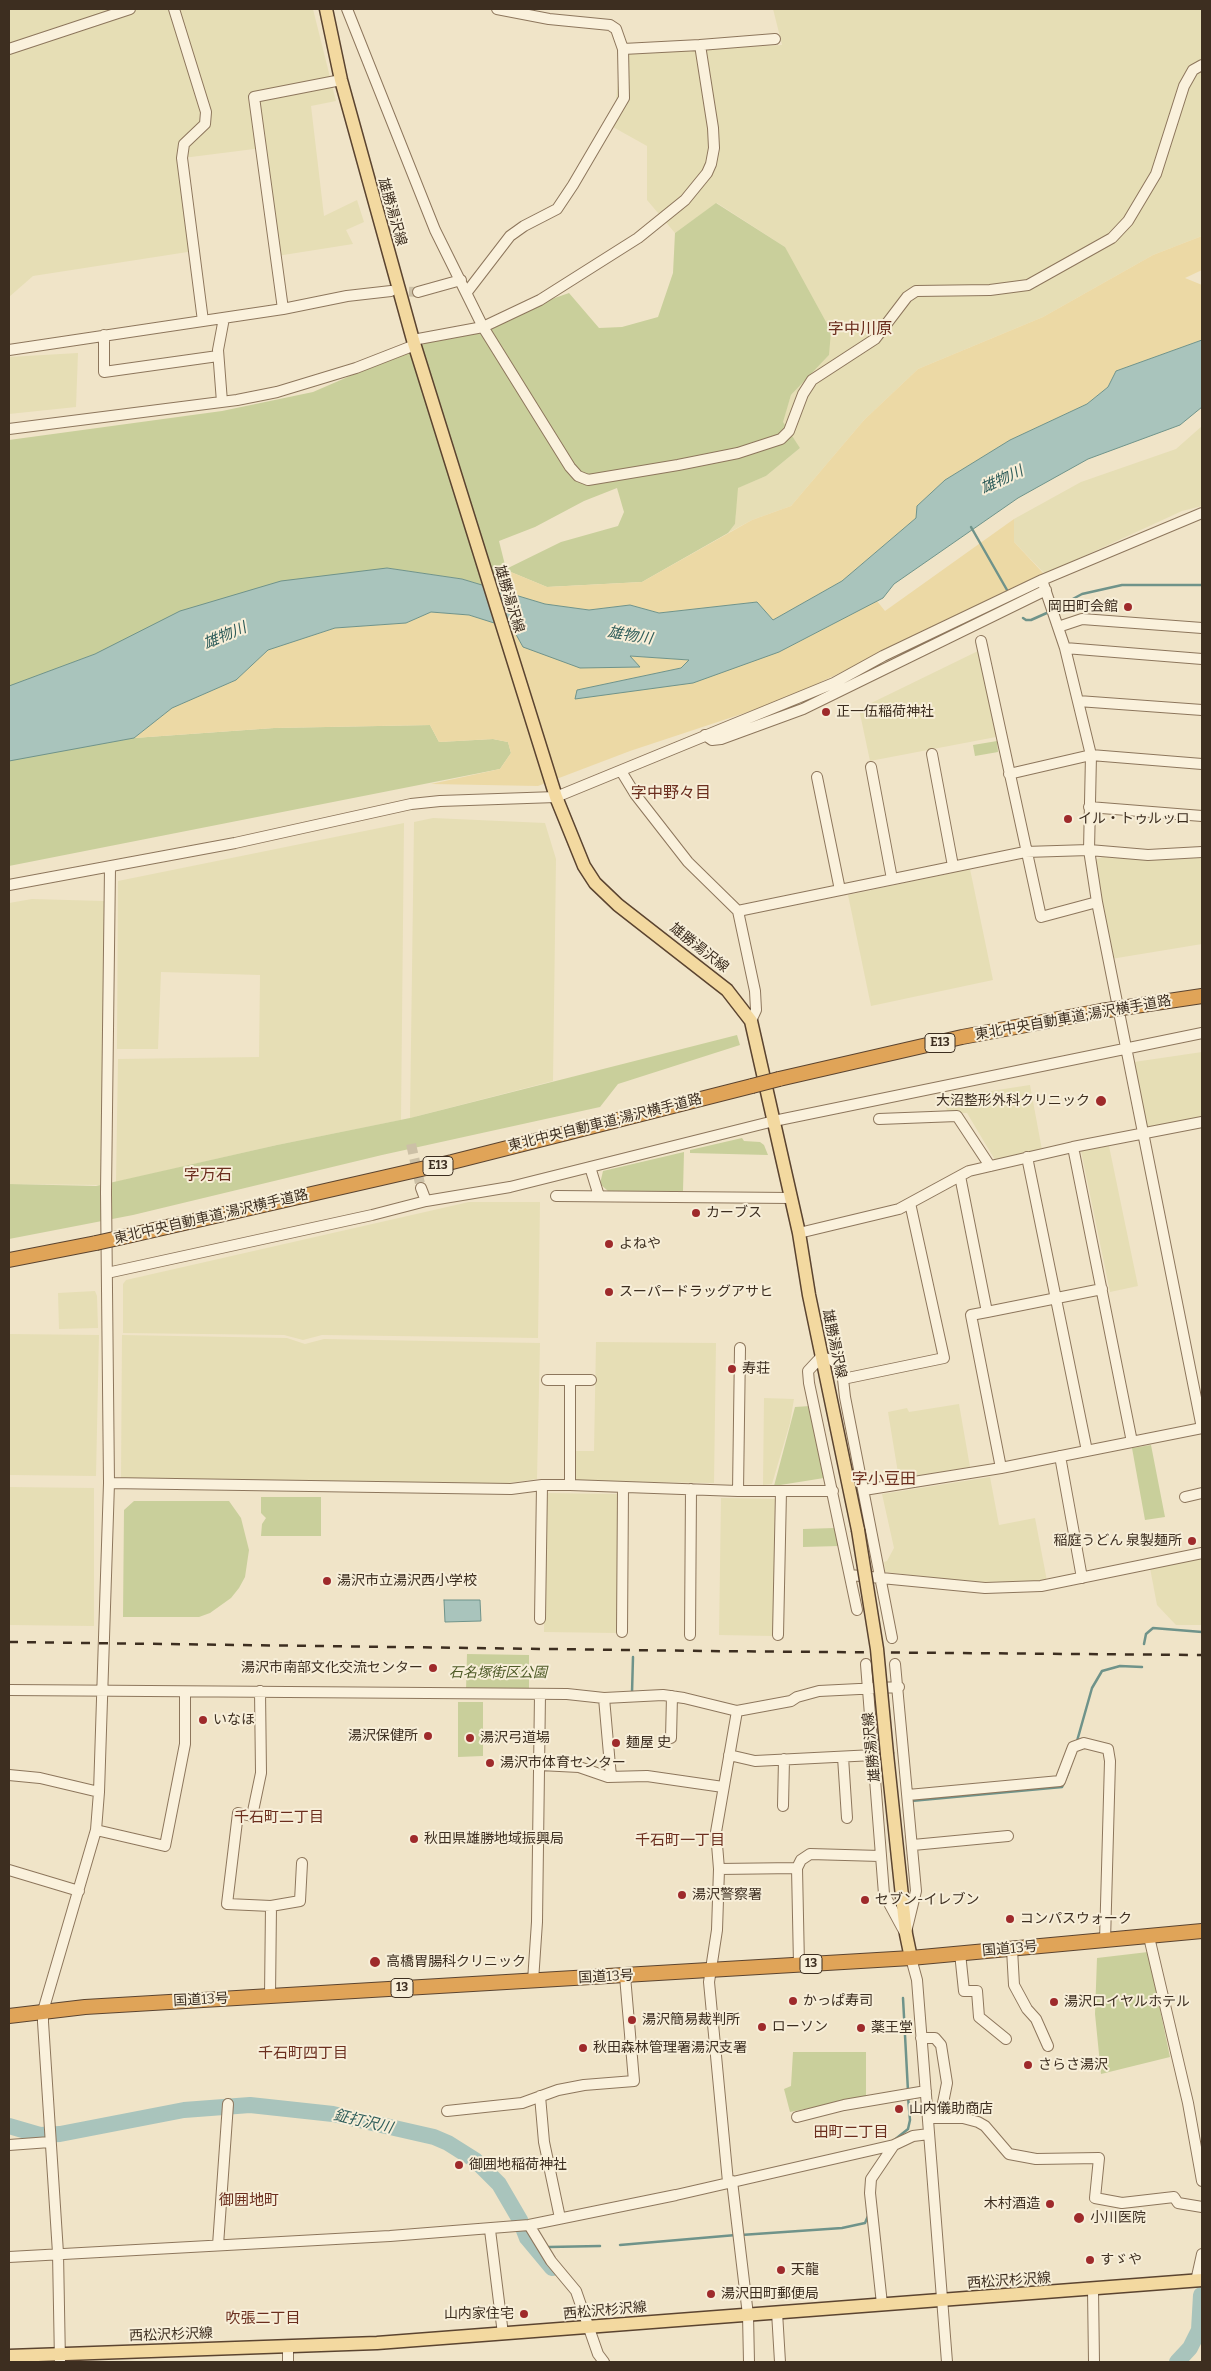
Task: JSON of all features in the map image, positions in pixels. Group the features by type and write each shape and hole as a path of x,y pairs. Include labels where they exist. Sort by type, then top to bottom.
{"highway":[{"name":"東北中央自動車道;湯沢横手道路","path":"9,1260 96,1243 452,1162 780,1079 962,1038 1101,1011 1202,996"},
{"name":"国道13号","path":"9,2016 43,2011 270,1996 911,1958 1202,1931"}],"main road":[{"name":"雄勝湯沢線","path":"326,9 341,80 414,342 556,797 584,866 595,883 618,905 721,985 742,1007 751,1021 799,1233 821,1357 858,1530 877,1649 906,1934 911,1958"},
{"name":"西松沢杉沢線","path":"9,2356 61,2358 503,2334 1199,2281"}],"street":[{"path":"9,49 130,9"},
{"path":"174,9 206,112 204,124 184,144 182,158 203,321"},
{"path":"347,9 435,230 483,327 570,467 578,476 588,480 721,456 780,439 789,431 803,394 812,380 875,339 907,297 916,291 990,290 1028,285 1112,238 1128,221 1156,174 1184,86 1193,70 1202,65"},
{"path":"467,292 510,236 524,226 557,209 624,98 623,49 616,29 610,25 549,19 497,9"},
{"path":"623,49 775,39"},
{"path":"9,429 222,402 276,392 356,368 414,342 483,327 540,300 638,238 685,200 707,173 714,148 713,128 700,45"},
{"path":"283,309 254,97 341,80"},
{"path":"418,292 461,280"},
{"path":"9,350 283,309 347,296 391,291"},
{"path":"222,402 218,356 224,318"},
{"path":"104,335 104,372 218,356"},
{"path":"9,885 110,868 235,843 411,804 440,801 556,797 834,683 883,656 1044,585 1202,512"},
{"path":"864,1490 1001,1468 1202,1428 1144,1134 1124,1047 1097,902 1089,850 1091,756 1065,648 1044,585"},
{"path":"1058,627 1082,618 1202,628"},
{"path":"981,641 1040,916 1097,902"},
{"path":"1065,648 1202,659"},
{"path":"1078,700 1202,710"},
{"path":"932,754 953,866"},
{"path":"1009,774 1091,756 1202,764"},
{"path":"871,767 892,879"},
{"path":"622,771 635,794 688,862 738,912 754,991 756,1010 751,1021"},
{"path":"816,776 840,890"},
{"path":"1089,807 1202,816"},
{"path":"738,912 1025,852 1089,850 1148,854 1202,852"},
{"path":"61,2358 58,2253 43,2011 96,1830 99,1792 109,1483 107,1273 110,868"},
{"path":"107,1273 372,1215 426,1201 510,1187 774,1121 1124,1047 1202,1033"},
{"path":"879,1119 957,1116 990,1166"},
{"path":"799,1233 899,1209 969,1171 1073,1147 1202,1122"},
{"path":"1073,1147 1132,1442"},
{"path":"1027,1157 1087,1451"},
{"path":"590,1167 599,1196"},
{"path":"960,1176 987,1312"},
{"path":"421,1188 426,1201"},
{"path":"556,1196 791,1198"},
{"path":"843,1379 944,1358 910,1203"},
{"path":"1001,1468 971,1316 1102,1289"},
{"path":"738,1491 740,1348"},
{"path":"857,1610 808,1371 821,1357 832,1360 837,1364 843,1379 848,1414 892,1638"},
{"path":"547,1380 592,1380"},
{"path":"570,1380 570,1485"},
{"path":"1060,1456 1082,1578"},
{"path":"109,1483 511,1489 542,1485 570,1485 738,1491 833,1491"},
{"path":"540,1619 542,1485"},
{"path":"622,1632 623,1487"},
{"path":"690,1635 691,1489"},
{"path":"778,1635 781,1491"},
{"path":"1185,1497 1202,1493"},
{"path":"850,1575 986,1588 1042,1586 1202,1553"},
{"path":"866,1664 884,1894 906,1934"},
{"path":"895,1664 899,1687 916,1891 906,1934"},
{"path":"9,1690 540,1694 604,1698 672,1696 737,1711 791,1701 797,1697 819,1690 899,1687"},
{"path":"260,1691 260,1773 252,1816 238,1813 227,1904 271,1906 300,1901 302,1862"},
{"path":"96,1830 165,1846 185,1744 185,1692"},
{"path":"533,1981 537,1922 540,1694"},
{"path":"671,1738 672,1696"},
{"path":"604,1698 611,1777"},
{"path":"737,1711 722,1787 716,1832 718,1869 717,1930 709,1982 730,2182 748,2315 750,2362"},
{"path":"908,1795 1060,1781 1064,1777 1072,1747 1084,1743 1108,1749 1110,1761 1105,1940"},
{"path":"729,1755 755,1761 874,1755"},
{"path":"843,1757 847,1818"},
{"path":"783,1806 784,1759"},
{"path":"540,1766 579,1767 611,1777 647,1776 722,1787"},
{"path":"9,1775 40,1778 99,1792"},
{"path":"913,1846 1008,1836"},
{"path":"799,1965 797,1868 801,1860 810,1854 880,1856"},
{"path":"718,1869 797,1868"},
{"path":"9,1870 79,1891"},
{"path":"270,1996 271,1906"},
{"path":"1149,1937 1188,2104 1202,2181"},
{"path":"1012,1949 1014,1985 1027,2009 1036,2019 1048,2046"},
{"path":"960,1953 964,1991 977,1991 979,2016 1006,2039"},
{"path":"911,1958 917,1980 947,2362"},
{"path":"447,2111 522,2103 584,2084 634,2081 625,1976"},
{"path":"921,2038 935,2038 941,2045 946,2083 940,2118"},
{"path":"797,2117 844,2105 926,2092"},
{"path":"540,2096 544,2142 560,2218"},
{"path":"218,2245 228,2106"},
{"path":"928,2118 963,2118 978,2122 985,2126 1009,2154 1036,2159 1099,2158 1096,2198 1122,2203 1174,2196 1178,2203 1202,2206"},
{"path":"9,2256 490,2230 529,2226 882,2148 894,2145 913,2136 929,2134"},
{"path":"9,2145 50,2137"},
{"path":"882,2304 870,2193 871,2179 894,2145"},
{"path":"529,2226 551,2261 576,2291 586,2328 598,2354 604,2362"},
{"path":"490,2230 503,2334"},
{"path":"1199,2281 1202,2254"},
{"path":"1093,2290 1094,2362"},
{"path":"777,2312 780,2362"},
{"path":"288,2346 288,2362"}],"shaded area":[{"path":"9,9 313,9 336,101 311,106 324,216 357,200 364,222 346,230 353,244 277,256 262,148 183,158 194,251 33,276 9,297"},
{"path":"773,9 1202,9 1202,236 1153,255 1043,317 918,369 864,420 791,506 752,520 728,533 735,524 737,488 766,476 800,448 782,422 791,395 829,355 785,247 717,203 675,233 647,200 647,146 613,127 621,53 782,45"},
{"path":"78,353 76,407 9,414 9,357"},
{"path":"1202,426 1202,506 1182,511 1045,574 1014,542 1014,519 1081,482 1176,449"},
{"path":"978,651 996,737 870,761 859,709"},
{"path":"433,818 545,823 556,859 553,1081 410,1118 414,822"},
{"path":"404,823 401,1120 277,1145 116,1182 118,1059 259,1057 260,975 161,972 158,1049 117,1049 118,881"},
{"path":"1103,857 1202,858 1202,944 1111,959 1096,870 1097,859"},
{"path":"970,869 993,980 871,1006 848,895"},
{"path":"32,899 104,901 101,1185 9,1184 9,903"},
{"path":"1202,1052 1202,1117 1147,1129 1134,1062"},
{"path":"1030,1085 1042,1150 995,1160 967,1113 947,1113 945,1098"},
{"path":"1109,1146 1138,1286 1110,1292 1081,1151"},
{"path":"469,1202 540,1202 538,1338 322,1335 303,1340 284,1335 123,1333 123,1284 126,1280"},
{"path":"95,1291 97,1296 98,1328 59,1329 58,1293"},
{"path":"9,1334 99,1335 96,1476 9,1475"},
{"path":"122,1335 287,1338 305,1344 324,1339 540,1343 537,1479 502,1484 121,1479"},
{"path":"596,1342 716,1343 714,1483 578,1481 573,1478 574,1451 594,1451"},
{"path":"764,1398 794,1399 790,1423 772,1484 763,1485"},
{"path":"959,1404 970,1467 899,1479 888,1412 907,1408 909,1412"},
{"path":"990,1477 999,1525 1035,1518 1047,1581 975,1582 885,1572 884,1562 887,1561 894,1548 882,1494"},
{"path":"9,1487 94,1488 94,1626 9,1625"},
{"path":"545,1493 618,1494 617,1633 544,1632"},
{"path":"721,1498 775,1499 773,1636 719,1635"},
{"path":"1202,1557 1202,1625 1176,1625 1157,1605 1150,1568"}],"green space":[{"path":"716,203 785,247 831,331 829,355 791,395 783,422 800,448 766,476 738,488 735,524 728,533 642,582 547,587 506,570 508,593 462,579 387,568 95,654 9,687 9,440 222,411 313,392 424,344 569,293 599,328 622,327 658,317 673,273 675,233","holes":["617,488 624,512 618,526 561,542 506,569 499,541 535,527 584,501"]},
{"path":"430,725 439,742 493,739 508,742 511,753 500,769 9,866 9,761 16,758 134,738 274,728"},
{"path":"997,741 998,752 975,756 973,745"},
{"path":"737,1035 740,1045 618,1084 600,1107 382,1155 133,1215 9,1239 9,1184 96,1186 277,1145 410,1118"},
{"path":"742,1138 744,1141 760,1142 764,1145 768,1155 690,1153 690,1150"},
{"path":"684,1152 683,1191 608,1191 600,1184 603,1171"},
{"path":"810,1406 824,1478 774,1486 795,1407"},
{"path":"1151,1445 1165,1517 1145,1520 1132,1448"},
{"path":"261,1497 321,1497 321,1536 261,1536 262,1524 266,1518 261,1513"},
{"path":"134,1501 229,1501 241,1518 249,1550 245,1577 231,1598 210,1613 199,1617 123,1617 124,1510"},
{"path":"834,1528 839,1546 803,1547 803,1529"},
{"name":"石名塚街区公園","path":"467,1654 529,1655 529,1692 466,1691"},
{"name":"湯沢弓道場","path":"458,1702 483,1702 483,1756 458,1757"},
{"path":"1148,1952 1170,2057 1101,2074 1095,2014 1097,1958"},
{"path":"793,2052 866,2052 866,2097 790,2112 784,2089 791,2086"}],"sand":[{"path":"1202,236 1202,270 1185,278 1202,285 1202,340 1116,371 1108,387 1087,404 1010,440 945,480 917,506 916,518 842,581 773,620 757,602 659,613 630,605 589,610 545,604 508,593 506,570 547,587 642,582 752,520 791,506 864,420 918,369 1043,317 1153,255"},
{"path":"1014,519 1014,542 1045,575 781,701 630,751 538,786 431,784 500,769 511,753 508,742 493,739 439,742 430,725 274,728 134,738 172,708 236,680 268,650 335,628 406,623 431,612 469,615 513,629 523,647 639,667 630,656 689,660 681,668 577,690 576,699 779,652 877,601 885,611"}],"water":[{"name":"雄物川","path":"1202,340 1202,407 1180,425 1088,459 1018,498 894,584 883,598 779,652 693,683 575,699 577,690 681,668 689,660 630,656 640,667 580,668 523,647 513,629 469,615 431,612 406,623 335,628 268,650 236,680 172,708 134,738 9,761 9,686 95,654 180,611 281,581 387,568 462,579 545,604 589,610 630,605 659,613 757,602 773,620 842,581 916,518 917,506 945,480 1010,440 1087,404 1108,387 1116,371"},
{"path":"444,1600 480,1600 481,1621 445,1622"}],"waterway":[{"path":"971,527 1007,590"},
{"path":"1056,608 1082,594 1122,585 1202,585"},
{"path":"1023,618 1031,620 1049,612"},
{"path":"1144,1644 1146,1634 1153,1628 1202,1632"},
{"path":"632,1693 633,1657"},
{"path":"1077,1741 1092,1688 1102,1671 1120,1666 1142,1667"},
{"path":"911,1801 1062,1787 1069,1771"},
{"path":"903,1998 908,2091"},
{"path":"893,2141 908,2129 910,2120 908,2097"},
{"name":"鉦打沢川","path":"9,2126 40,2135 60,2134 184,2110 250,2105 333,2114 434,2137 448,2143 475,2160 499,2184 520,2220 527,2238 552,2268"},
{"path":"741,2235 842,2228 865,2223 868,2216"},
{"path":"620,2245 736,2235"},
{"path":"549,2247 600,2246"},
{"name":"鉦打沢川","path":"1177,2362 1190,2348 1199,2330 1201,2295"}],"tunnel":[{"path":"394,291 418,292"},
{"path":"411,1144 421,1188"}],"railway":[{"path":"9,1642 1202,1655"}],"place":[{"name":"岡田町会館","path":"1128,607"},
{"name":"正一伍稲荷神社","path":"826,712"},
{"name":"イル・トゥルッロ","path":"1068,819"},
{"name":"大沼整形外科クリニック","path":"1101,1101"},
{"name":"カーブス","path":"696,1213"},
{"name":"よねや","path":"609,1244"},
{"name":"スーパードラッグアサヒ","path":"609,1292"},
{"name":"寿荘","path":"732,1369"},
{"name":"稲庭うどん 泉製麺所","path":"1192,1541"},
{"name":"湯沢市立湯沢西小学校","path":"327,1581"},
{"name":"湯沢市南部文化交流センター","path":"433,1668"},
{"name":"いなほ","path":"203,1720"},
{"name":"湯沢保健所","path":"428,1736"},
{"name":"湯沢弓道場","path":"470,1738"},
{"name":"麺屋 史","path":"616,1743"},
{"name":"湯沢市体育センター","path":"490,1763"},
{"name":"秋田県雄勝地域振興局","path":"414,1839"},
{"name":"湯沢警察署","path":"682,1895"},
{"name":"セブン-イレブン","path":"865,1900"},
{"name":"コンパスウォーク","path":"1010,1919"},
{"name":"高橋胃腸科クリニック","path":"375,1962"},
{"name":"かっぱ寿司","path":"793,2001"},
{"name":"湯沢ロイヤルホテル","path":"1054,2002"},
{"name":"湯沢簡易裁判所","path":"632,2020"},
{"name":"ローソン","path":"762,2027"},
{"name":"薬王堂","path":"861,2028"},
{"name":"秋田森林管理署湯沢支署","path":"583,2048"},
{"name":"さらさ湯沢","path":"1028,2065"},
{"name":"山内儀助商店","path":"899,2109"},
{"name":"御囲地稲荷神社","path":"459,2165"},
{"name":"木村酒造","path":"1050,2204"},
{"name":"小川医院","path":"1079,2218"},
{"name":"すゞや","path":"1090,2260"},
{"name":"天龍","path":"781,2270"},
{"name":"湯沢田町郵便局","path":"711,2294"},
{"name":"山内家住宅","path":"524,2314"}],"district":[{"name":"字中川原","path":"860,330"},
{"name":"字中野々目","path":"671,794"},
{"name":"字万石","path":"208,1176"},
{"name":"字小豆田","path":"884,1480"},
{"name":"千石町二丁目","path":"279,1818"},
{"name":"千石町一丁目","path":"680,1841"},
{"name":"千石町四丁目","path":"303,2054"},
{"name":"田町二丁目","path":"851,2133"},
{"name":"御囲地町","path":"249,2201"},
{"name":"吹張二丁目","path":"263,2319"}]}
